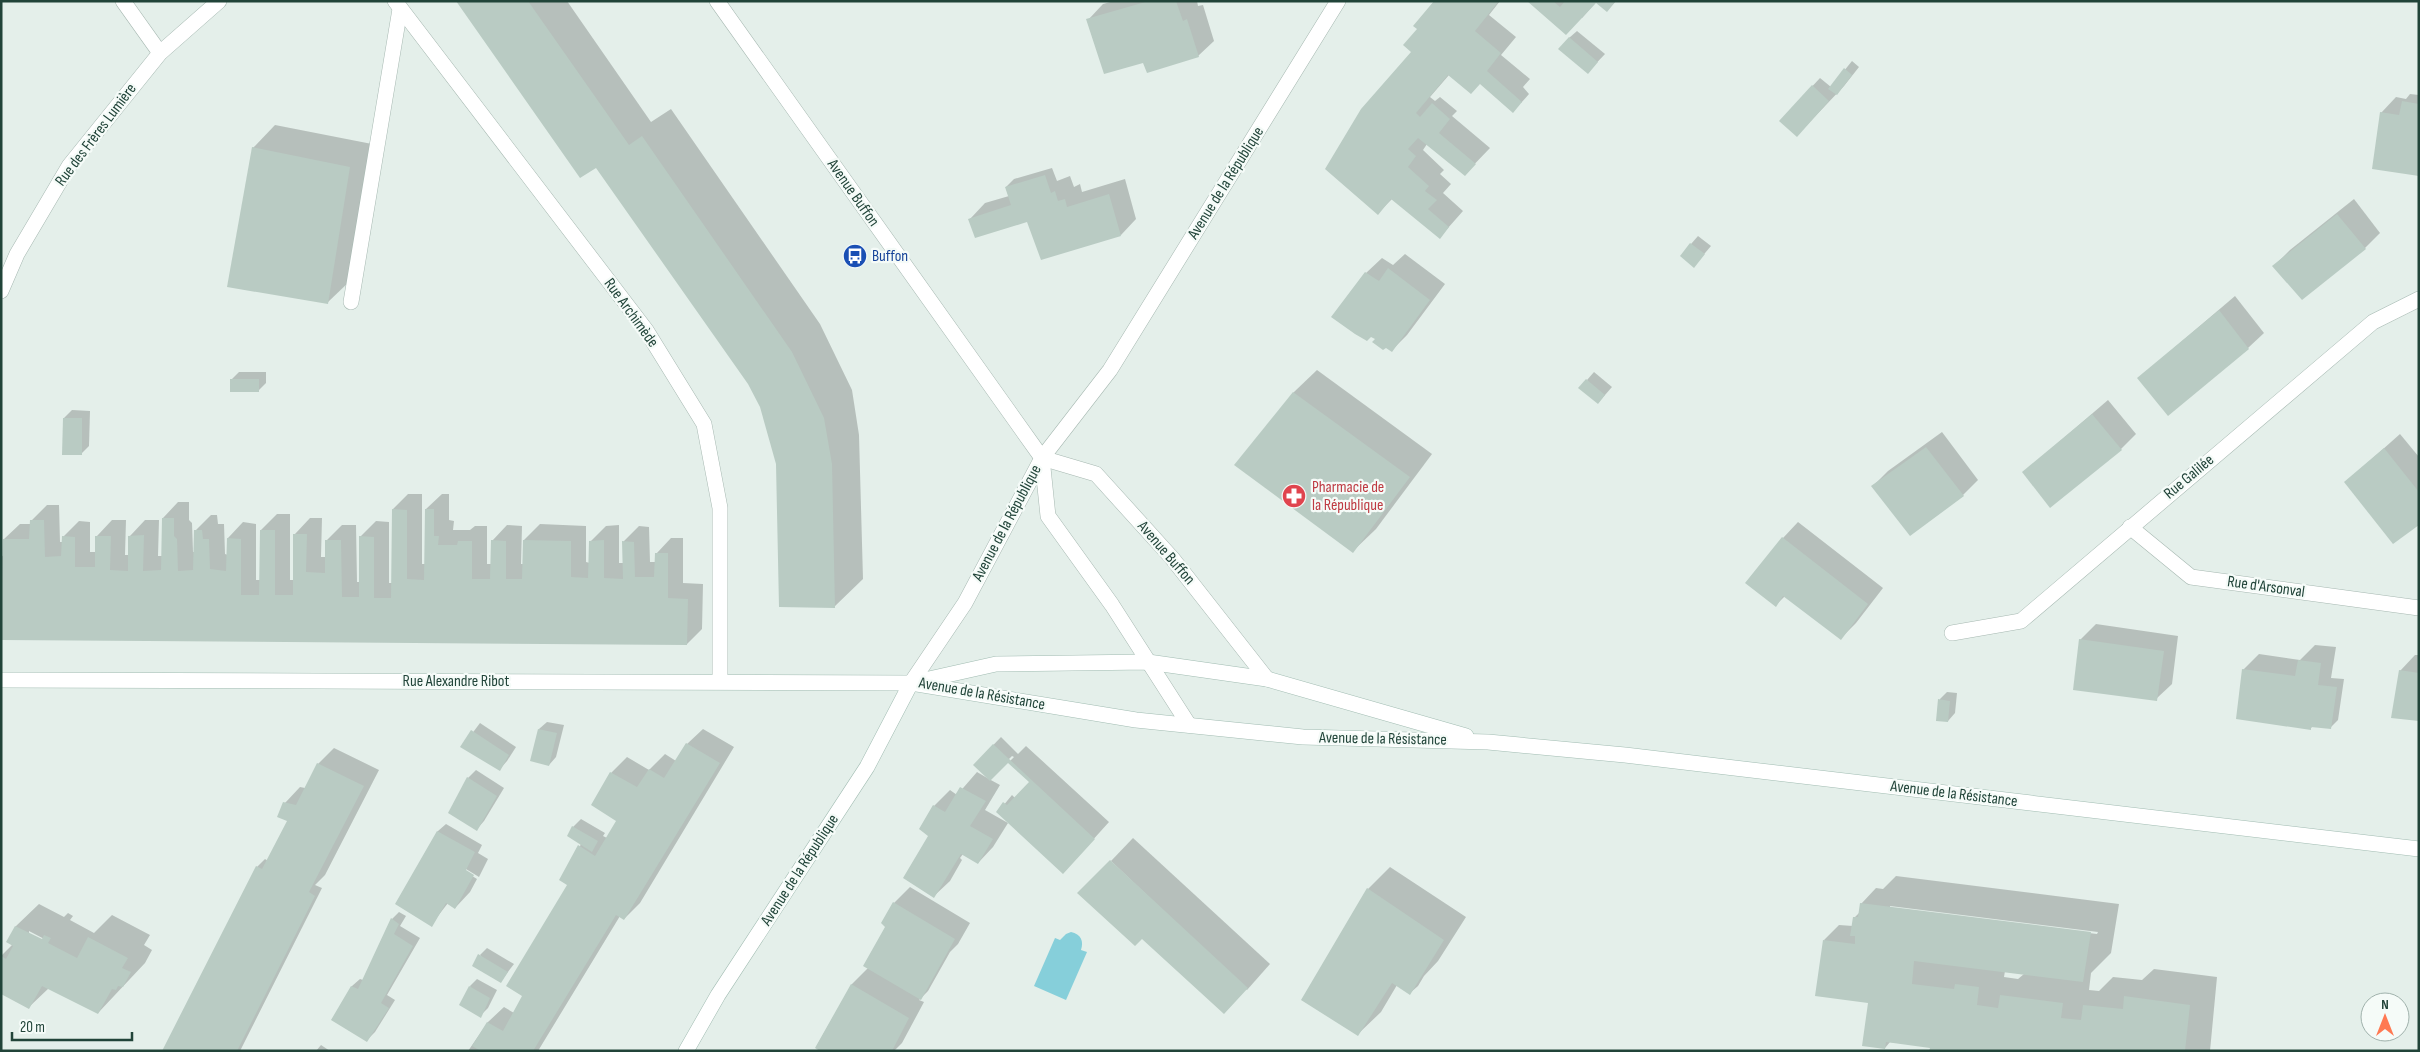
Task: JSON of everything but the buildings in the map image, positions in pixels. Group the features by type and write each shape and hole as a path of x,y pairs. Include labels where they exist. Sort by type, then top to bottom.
{"street":[{"path":"123,1 160,53"},
{"name":"Rue des Frères Lumière","path":"1,291 16,254 69,166 160,53 219,1"},
{"name":"Avenue Buffon","path":"717,1 1042,458 1048,516 1112,605 1189,725"},
{"name":"Avenue de la République","path":"686,1051 718,995 867,767 911,683 965,603 1042,458 1110,370 1338,1"},
{"path":"351,302 397,5"},
{"name":"Rue Archimède","path":"397,5 646,330 704,424 720,508 720,681"},
{"name":"Rue Galilée","path":"1952,633 2021,621 2373,322 2419,298"},
{"name":"Avenue Buffon","path":"1042,458 1096,474 1172,558 1267,679"},
{"name":"Rue d'Arsonval","path":"2130,527 2191,578 2419,608"},
{"name":"Avenue de la Résistance","path":"911,683 996,664 1148,662 1267,679 1488,742"},
{"name":"Rue Alexandre Ribot","path":"1,680 911,683"},
{"name":"Avenue de la Résistance","path":"911,683 1136,720 1303,737 1488,742 1625,755 2419,849"}],"water":[{"path":"1071,932 1079,936 1082,941 1081,950 1087,952 1066,1000 1034,986 1055,938 1060,940"}],"place":[{"name":"Buffon","path":"855,256"},
{"name":"Pharmacie de la République","path":"1294,496"}]}
